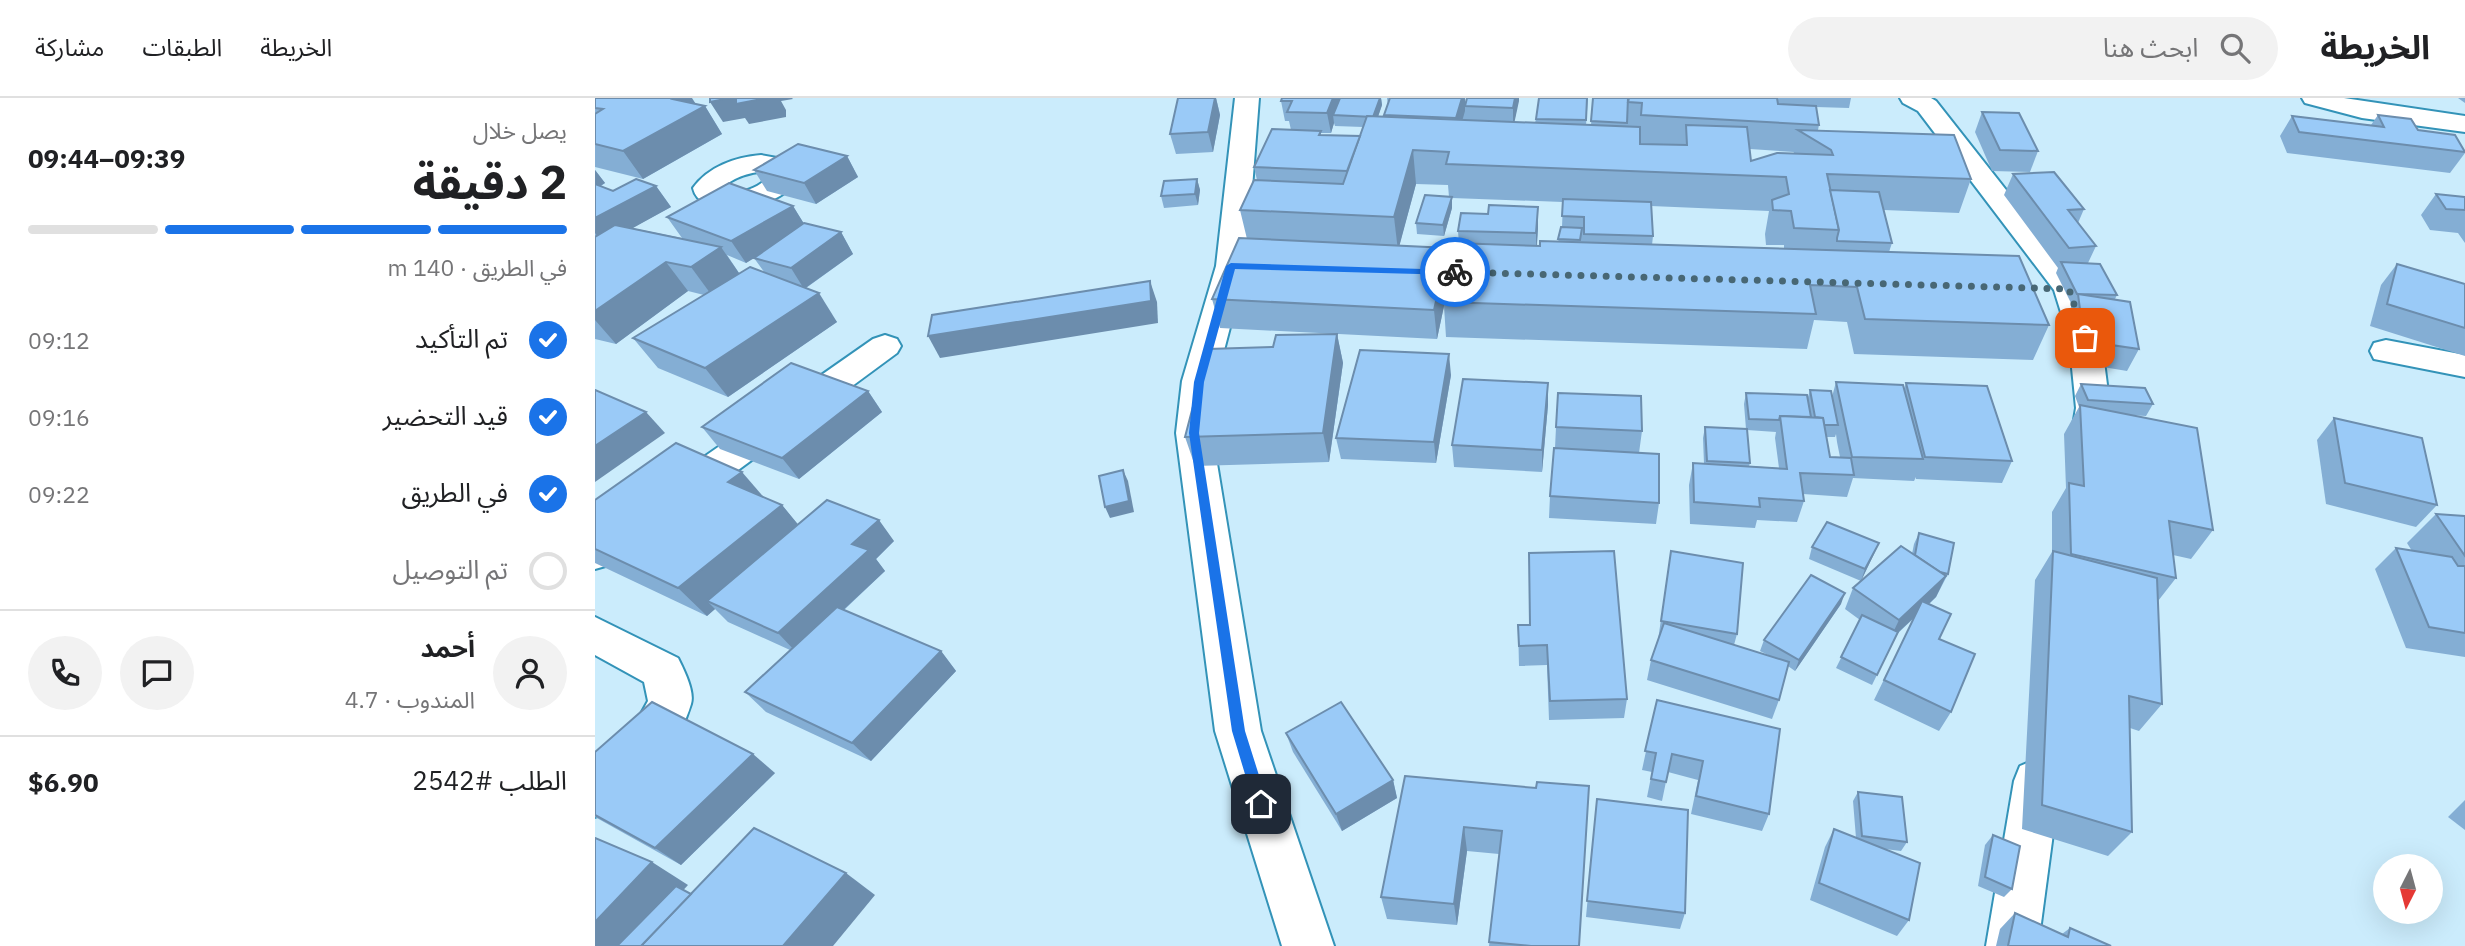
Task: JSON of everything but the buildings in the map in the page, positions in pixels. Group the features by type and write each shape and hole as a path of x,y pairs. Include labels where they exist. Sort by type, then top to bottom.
{"street":[{"path":"1247,98 1255,150 1245,266 1199,382 1194,433 1238,731 1308,946"},
{"path":"1912,98 1927,106 1957,163 2069,289 2085,338 2093,408 2083,477"},
{"path":"2314,98 2362,110 2465,124"},
{"path":"699,225 745,198"},
{"path":"2027,288 2069,289"},
{"path":"595,554 885,346"},
{"path":"2386,351 2465,366"},
{"path":"595,634 663,671 670,702 648,745 595,795"},
{"path":"2012,946 2041,753"}],"way so far":[{"path":"1455,272 2069,289 2085,338"}],"route":[{"path":"1261,804 1238,731 1194,433 1199,382 1231,266 1455,272"}]}
